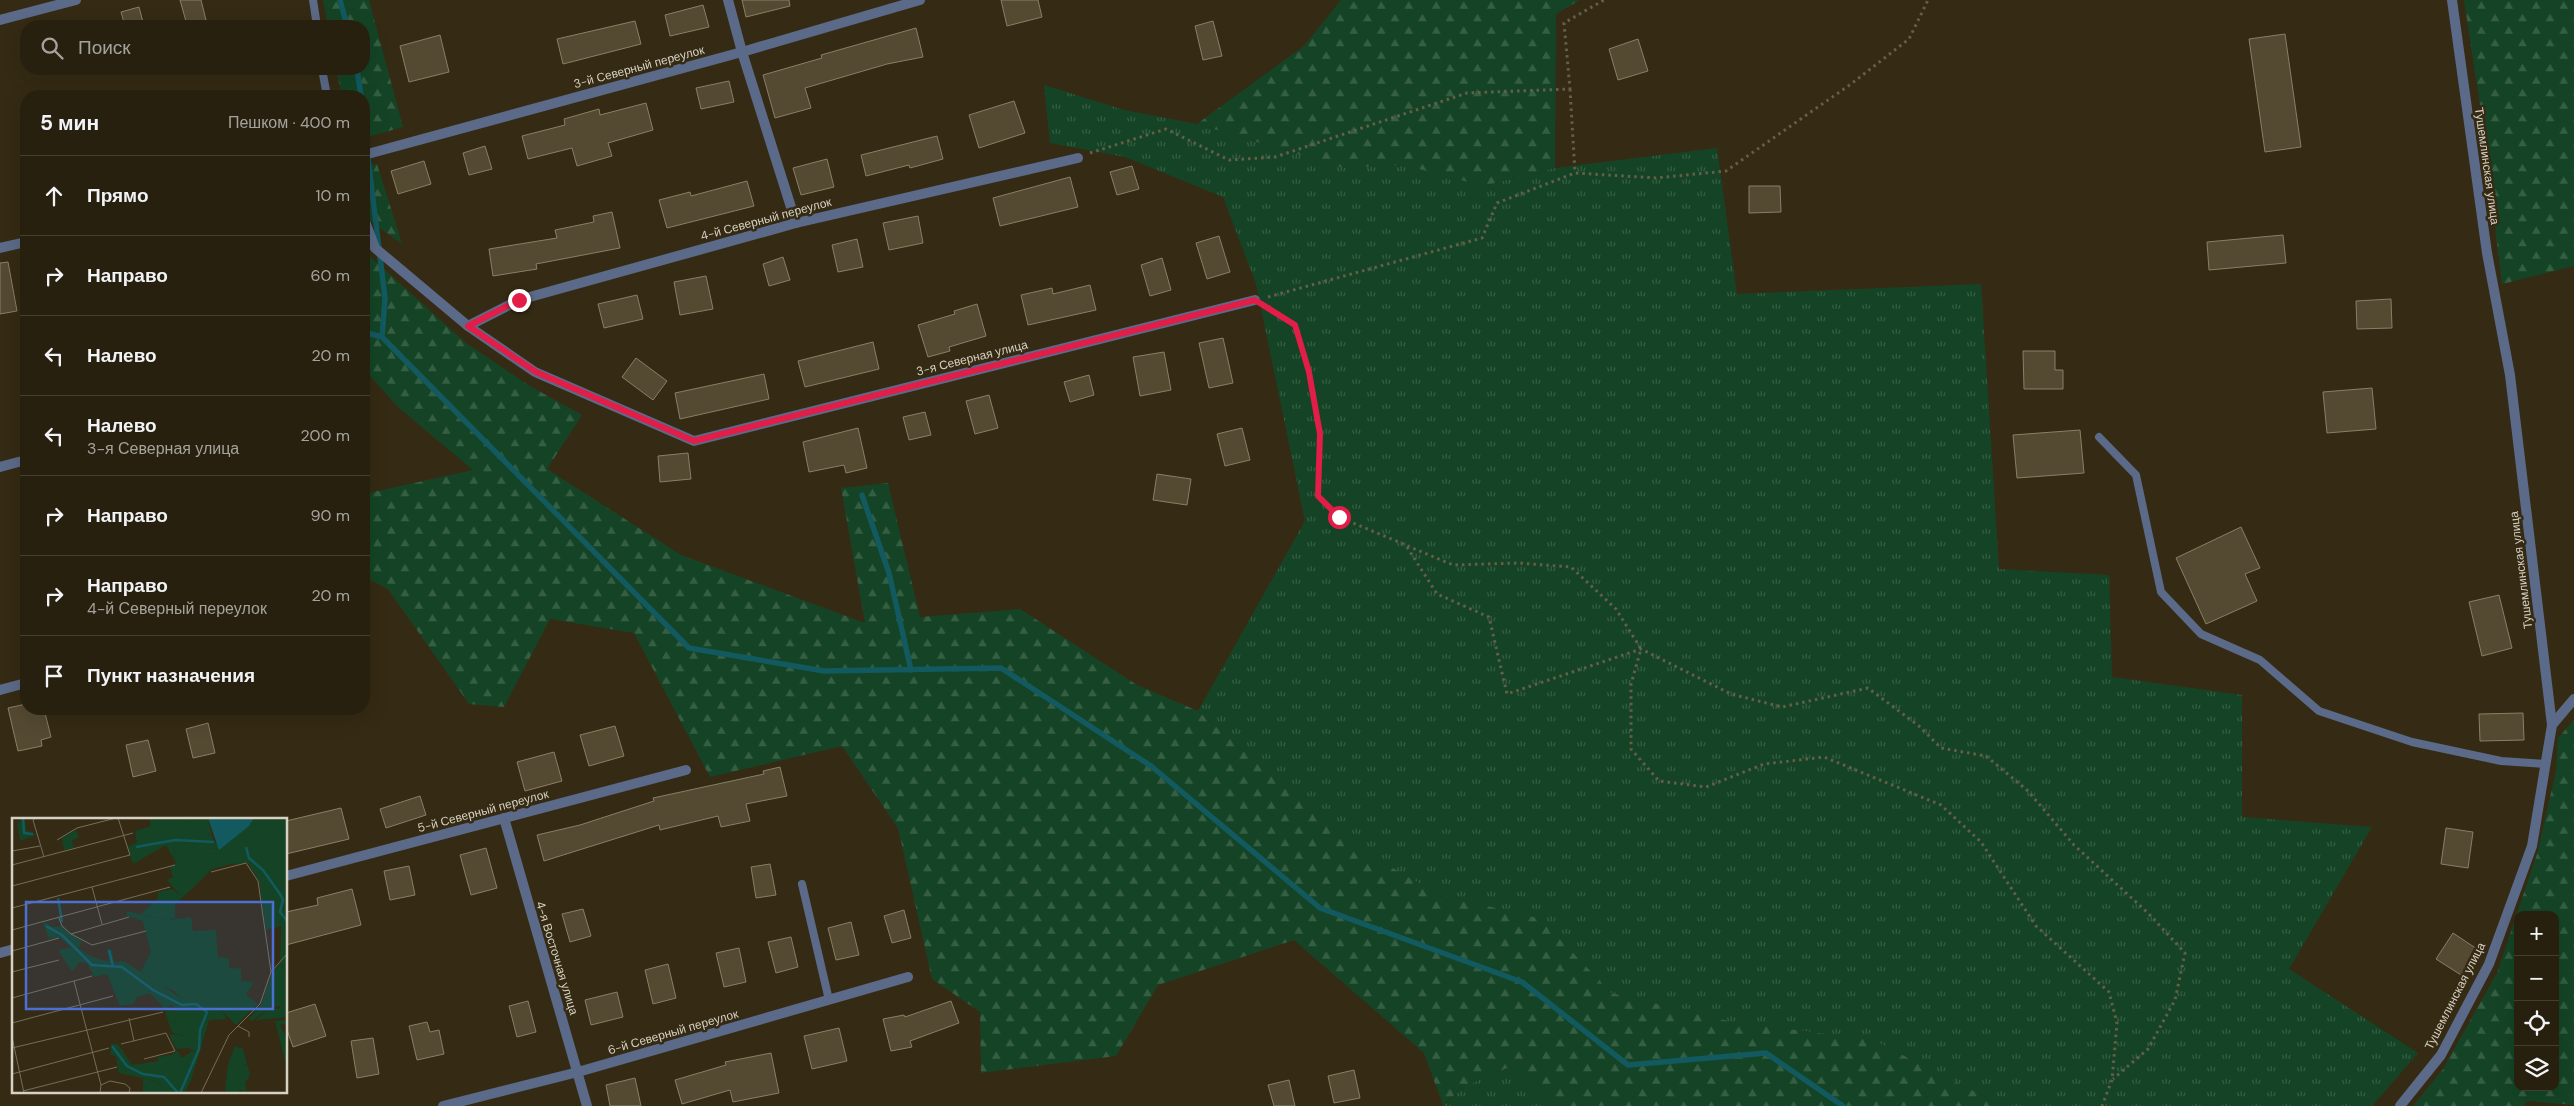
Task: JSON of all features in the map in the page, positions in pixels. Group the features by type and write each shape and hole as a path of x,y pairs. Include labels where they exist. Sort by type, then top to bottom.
{"street":[{"path":"0,20 76,0"},
{"path":"728,0 742,52 796,223"},
{"name":"3-й Северный переулок","path":"370,153 742,52 920,0"},
{"name":"Тушемлинская улица","path":"2400,1106 2441,1055 2489,964 2532,846 2552,725 2510,375 2487,253 2452,0"},
{"name":"4-й Северный переулок","path":"468,326 519,300 796,223 1078,158"},
{"path":"370,235 375,248 468,326"},
{"path":"0,248 20,243"},
{"name":"3-я Северная улица","path":"468,326 536,372 694,441 1255,300"},
{"path":"0,467 20,462"},
{"path":"0,690 20,685"},
{"path":"2552,725 2574,699"},
{"name":"5-й Северный переулок","path":"288,875 686,770"},
{"name":"4-я Восточная улица","path":"504,818 587,1106"},
{"name":"6-й Северный переулок","path":"443,1106 578,1072 908,977"}],"lane":[{"path":"313,0 316,20"},
{"path":"323,75 326,90"},
{"path":"2100,437 2136,475 2161,592 2201,634 2260,660 2320,711 2412,742 2501,761 2546,764"},
{"path":"802,884 829,1000"}],"path":[{"path":"1575,173 1564,23 1604,0"},
{"path":"1255,300 1482,238 1497,203 1575,173 1656,178 1726,171 1851,84 1909,38 1928,0"},
{"path":"1078,158 1166,129 1229,160 1276,157 1467,93 1570,89"},
{"path":"1255,300 1295,325 1309,372 1320,434 1318,496 1339,517 1453,565 1518,563 1571,567 1616,609 1641,649 1731,694 1782,707 1868,688 1919,726 1941,748 1986,756 2028,792 2074,845 2148,913 2185,953 2175,1000 2148,1049 2112,1080"},
{"path":"1406,546 1437,594 1489,617 1507,694 1641,649"},
{"path":"1641,649 1631,684 1631,749 1659,781 1706,787 1764,764 1824,757 1941,805 1981,842 2036,926 2109,992 2117,1023 2112,1080 2102,1106"}],"green space":[{"path":"323,0 369,0 403,127 370,136 370,90 341,90 337,75 370,75 370,20 327,20"},
{"path":"1341,0 1580,0 1556,14 1555,168 1483,186 1404,165 1343,168 1197,124 1304,46"},
{"path":"2464,0 2574,0 2574,266 2502,284 2480,105"},
{"path":"1044,85 1124,110 1197,124 1343,168 1404,165 1483,186 1555,168 1717,148 1737,294 1981,284 1999,569 2109,575 2112,677 2242,695 2242,817 2372,827 2289,969 2418,1053 2372,1106 2003,1106 1873,1040 1733,1022 1611,993 1540,919 1438,894 1346,841 1198,711 1305,521 1256,284 1223,197 1125,157 1050,143"},
{"path":"377,164 402,244 370,221 370,165"},
{"path":"370,256 466,343 528,385 582,415 547,469 681,555 865,623 841,488 888,483 920,617 1020,609 1137,685 1198,711 1346,841 1438,894 1541,919 1611,993 1733,1022 1873,1040 2003,1106 1560,1106 1507,1068 1465,1086 1443,1105 1424,1053 1294,940 1158,985 1116,1056 981,1073 980,1012 932,979 898,828 842,746 710,777 634,633 550,619 504,707 469,704 388,589 370,580 370,493 473,470 398,407 370,376"},
{"path":"2574,720 2574,1105 2527,1101 2523,1106 2413,1106 2443,1069 2497,973 2514,922 2514,1091 2559,1091 2559,911 2518,911 2537,854 2556,771 2558,738"},
{"path":"1507,1068 1560,1106 1443,1106 1465,1086"}],"building":[{"path":"180,0 201,0 206,20 186,20"},
{"path":"742,0 789,0 790,6 746,17"},
{"path":"1001,0 1038,0 1042,17 1007,26"},
{"path":"703,5 709,27 670,36 665,15"},
{"path":"139,7 142,20 123,20 121,12"},
{"path":"635,21 641,44 563,64 557,39"},
{"path":"1213,21 1222,56 1203,60 1195,26"},
{"path":"916,28 923,57 887,64 805,88 811,108 775,118 763,75 822,58 821,55"},
{"path":"2285,34 2301,147 2265,152 2249,39"},
{"path":"440,35 449,72 409,82 400,46"},
{"path":"1638,39 1648,71 1618,80 1609,49"},
{"path":"729,81 734,102 701,109 696,88"},
{"path":"1014,101 1025,133 979,148 969,115"},
{"path":"646,103 653,130 608,143 612,156 577,166 572,148 528,159 522,136 565,125 564,119 599,109 600,115"},
{"path":"937,136 943,159 910,168 909,165 866,176 861,155"},
{"path":"485,146 492,169 469,175 463,153"},
{"path":"827,159 834,187 801,195 793,168"},
{"path":"424,161 431,184 398,194 391,171"},
{"path":"1132,166 1139,189 1117,195 1110,172"},
{"path":"1070,177 1078,207 1000,226 993,198"},
{"path":"747,181 754,206 667,228 659,200 690,192 691,196"},
{"path":"1749,186 1780,186 1781,212 1749,213"},
{"path":"612,212 620,248 536,264 537,269 493,276 489,249 557,238 555,230 594,222 593,216"},
{"path":"918,216 923,243 889,250 883,223"},
{"path":"2283,235 2286,263 2209,270 2207,242"},
{"path":"1219,236 1230,272 1207,279 1196,243"},
{"path":"857,239 863,267 838,272 832,245"},
{"path":"783,257 790,280 769,286 763,264"},
{"path":"1162,258 1171,290 1150,296 1141,265"},
{"path":"8,262 17,311 0,314 0,263"},
{"path":"706,276 713,309 680,315 674,282"},
{"path":"1090,285 1096,310 1028,325 1021,295 1052,288 1053,294"},
{"path":"637,295 643,319 604,328 598,304"},
{"path":"2391,299 2392,328 2357,329 2356,301"},
{"path":"977,304 986,336 949,347 950,351 928,357 918,325 955,314 954,311"},
{"path":"1223,338 1233,383 1209,388 1199,343"},
{"path":"873,342 879,369 805,387 798,361"},
{"path":"2023,351 2055,351 2055,370 2063,370 2063,389 2024,389"},
{"path":"1164,352 1171,390 1140,396 1133,357"},
{"path":"636,358 667,381 653,400 622,377"},
{"path":"764,374 769,399 680,419 675,393"},
{"path":"1089,375 1094,395 1070,402 1064,382"},
{"path":"2372,388 2376,429 2327,433 2323,392"},
{"path":"989,395 998,428 975,434 966,401"},
{"path":"925,412 931,435 909,440 903,417"},
{"path":"858,428 867,468 846,473 844,465 809,472 803,442"},
{"path":"1242,428 1250,460 1225,466 1217,434"},
{"path":"2080,430 2084,473 2017,478 2013,435"},
{"path":"688,453 691,479 660,482 658,456"},
{"path":"1157,474 1191,479 1187,505 1153,500"},
{"path":"2241,527 2260,568 2245,574 2257,601 2206,624 2176,558"},
{"path":"2499,595 2512,648 2482,656 2469,602"},
{"path":"20,705 20,715 46,715 51,737 41,740 42,746 18,751 8,708"},
{"path":"2523,713 2524,740 2480,741 2479,714"},
{"path":"208,723 215,753 193,758 186,729"},
{"path":"615,726 624,756 589,766 580,735"},
{"path":"148,740 156,771 133,777 126,745"},
{"path":"554,752 562,781 525,791 517,762"},
{"path":"780,767 787,796 746,804 750,821 721,827 718,816 660,830 659,825 544,861 537,835 580,825 654,801 653,798 764,774 763,771"},
{"path":"420,796 426,815 386,828 380,809"},
{"path":"341,808 349,839 288,854 288,821"},
{"path":"2446,828 2473,832 2468,868 2441,864"},
{"path":"486,848 497,888 471,895 460,855"},
{"path":"770,864 776,895 756,898 751,867"},
{"path":"409,866 415,895 390,900 384,871"},
{"path":"352,889 361,925 288,944 288,912 318,905 317,898"},
{"path":"583,909 591,936 570,942 562,914"},
{"path":"904,910 911,938 892,943 884,916"},
{"path":"851,922 859,955 836,960 828,928"},
{"path":"2453,933 2477,949 2461,975 2436,959"},
{"path":"791,937 798,967 776,973 768,942"},
{"path":"739,948 746,982 724,987 716,953"},
{"path":"668,964 676,998 653,1004 645,970"},
{"path":"617,992 623,1017 591,1025 585,1000"},
{"path":"528,1001 536,1032 517,1037 509,1006"},
{"path":"951,1001 959,1023 910,1041 912,1047 891,1051 883,1019 904,1015 905,1017"},
{"path":"315,1004 326,1036 293,1047 288,1033 288,1012"},
{"path":"427,1022 430,1032 439,1030 444,1054 417,1060 409,1026"},
{"path":"839,1028 847,1061 812,1069 804,1036"},
{"path":"373,1038 379,1074 357,1078 351,1041"},
{"path":"771,1053 779,1093 733,1102 730,1090 682,1104 675,1080 726,1065 725,1062"},
{"path":"1354,1070 1360,1098 1334,1103 1328,1076"},
{"path":"635,1078 641,1106 610,1106 606,1085"},
{"path":"1289,1080 1295,1106 1274,1106 1268,1085"}],"waterway":[{"path":"340,0 345,20"},
{"path":"358,75 360,90"},
{"path":"370,174 385,298 382,337"},
{"path":"370,334 382,337 689,648 824,671 1001,668 1151,766 1320,908 1522,982 1628,1065 1766,1053 1843,1106"},
{"path":"862,495 889,573 911,670"}],"route":[{"path":"519,300 468,326 536,372 694,441 1255,300 1295,325 1309,372 1320,434 1318,496 1339,517"}]}
